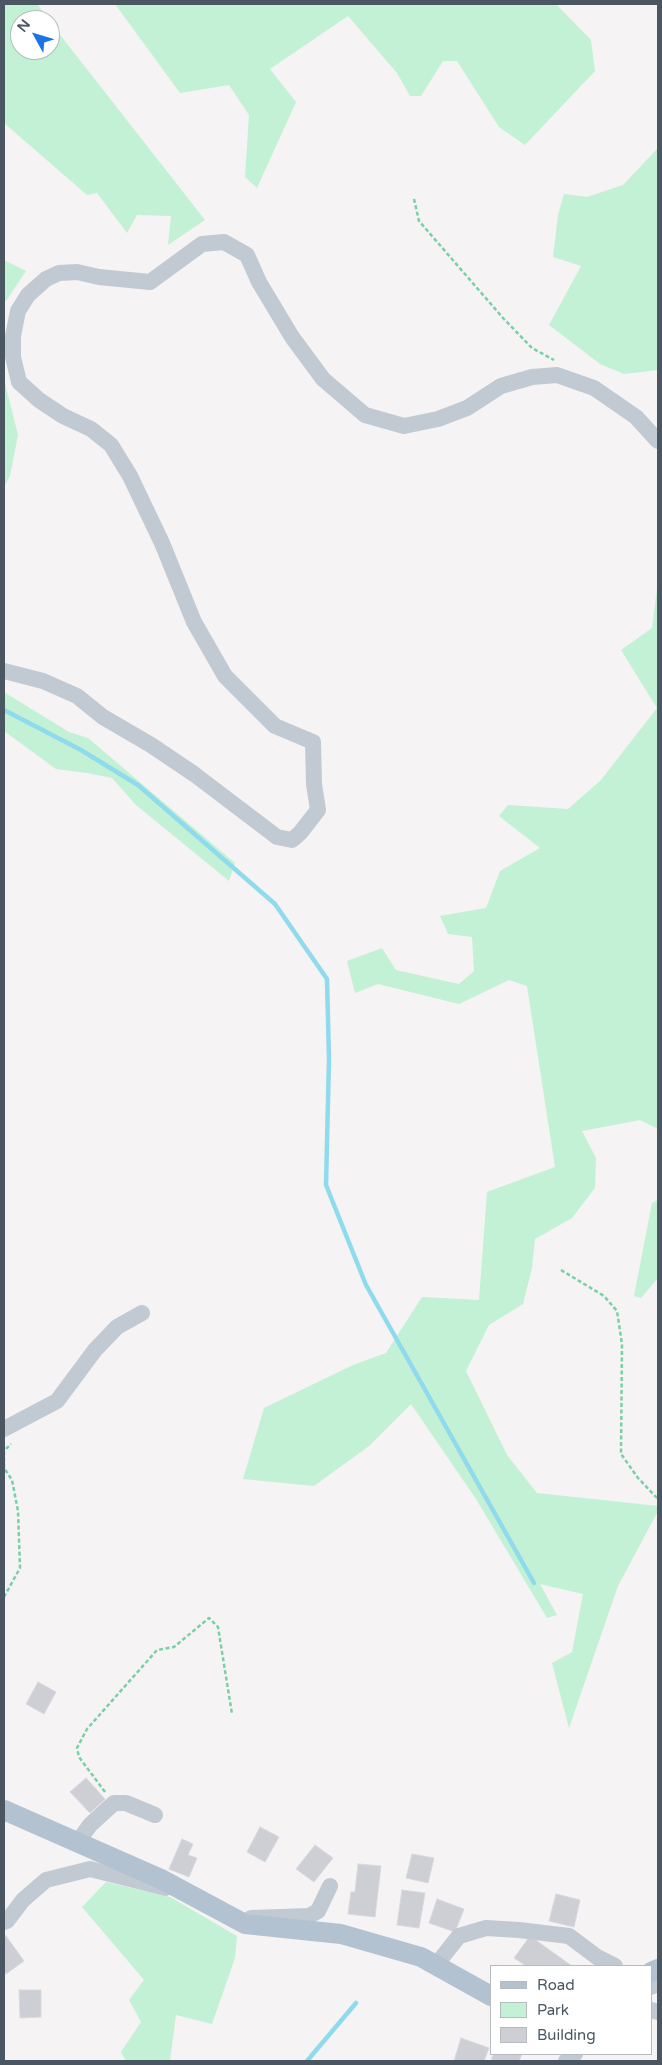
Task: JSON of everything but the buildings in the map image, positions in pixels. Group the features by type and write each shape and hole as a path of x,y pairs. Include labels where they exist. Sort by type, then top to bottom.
{"main road":[{"path":"4,1810 163,1880 245,1924 341,1934 421,1957 490,1995"}],"street":[{"path":"4,671 43,681 77,696 103,717 151,745 194,774 277,837 292,840 318,810 314,784 313,742 275,726 225,676 194,622 162,543 130,476 111,445 91,429 63,416 39,400 19,382 12,357 13,336 18,311 28,295 46,279 59,273 77,272 99,277 150,282 202,244 224,242 247,255 260,282 292,337 323,379 365,415 404,426 438,419 467,408 502,386 532,377 557,375 594,388 636,416 658,441"},
{"path":"10,1433 57,1401 95,1350 117,1327 142,1313"},
{"path":"77,1843 90,1825 114,1803 126,1803 155,1815"},
{"path":"4,1922 7,1921 23,1900 46,1880 90,1869 190,1895"},
{"path":"234,1918 309,1916 318,1911 330,1886"},
{"path":"436,1965 459,1936 486,1928 569,1936 596,1957 613,1965"}],"path":[{"path":"414,199 419,221 503,318 532,348 560,363"},
{"path":"561,1270 604,1296 617,1311 622,1344 621,1454 638,1478 658,1500"},
{"path":"4,1597 20,1568 18,1511 12,1480 4,1468 4,1451 10,1433"},
{"path":"114,1803 79,1757 77,1748 87,1729 157,1650 174,1647 209,1618 218,1626 232,1714"}],"green space":[{"path":"4,4 37,4 42,10 10,10 10,60 60,60 60,35 205,220 168,245 171,216 137,215 127,233 97,193 87,195 4,123"},
{"path":"115,4 556,4 591,40 595,71 525,145 499,127 457,61 443,61 421,96 410,96 397,73 348,16 270,69 296,102 257,188 245,177 249,115 229,85 180,93"},
{"path":"658,148 658,370 624,374 600,364 549,325 581,266 553,257 558,215 564,194 587,197 623,185"},
{"path":"4,260 26,271 6,301 4,301"},
{"path":"4,379 18,435 10,476 4,487"},
{"path":"658,581 658,1129 640,1120 582,1131 596,1158 595,1188 572,1218 535,1239 532,1268 523,1304 489,1325 466,1371 507,1455 537,1493 658,1506 658,1511 618,1586 569,1728 552,1663 572,1652 583,1594 540,1584 557,1615 547,1618 476,1499 411,1404 369,1446 314,1486 243,1479 264,1408 353,1365 386,1353 422,1297 479,1300 487,1192 555,1167 527,986 509,980 459,1004 378,984 355,993 347,961 382,948 396,970 459,984 474,971 472,937 448,934 440,916 486,908 500,871 540,848 499,816 508,805 568,809 601,780 657,708 621,650 652,628"},
{"path":"4,692 69,732 88,738 235,863 229,881 136,805 112,778 56,769 4,731"},
{"path":"658,1200 658,1278 641,1298 634,1296 652,1203"},
{"path":"106,1882 170,1897 237,1936 235,1958 212,2024 176,2015 170,2061 126,2061 121,2052 141,2022 129,2000 144,1980 82,1907"}],"waterway":[{"path":"4,710 81,750 138,785 275,904 327,979 329,1059 326,1185 366,1285 534,1583"},
{"path":"307,2061 356,2003"}]}
